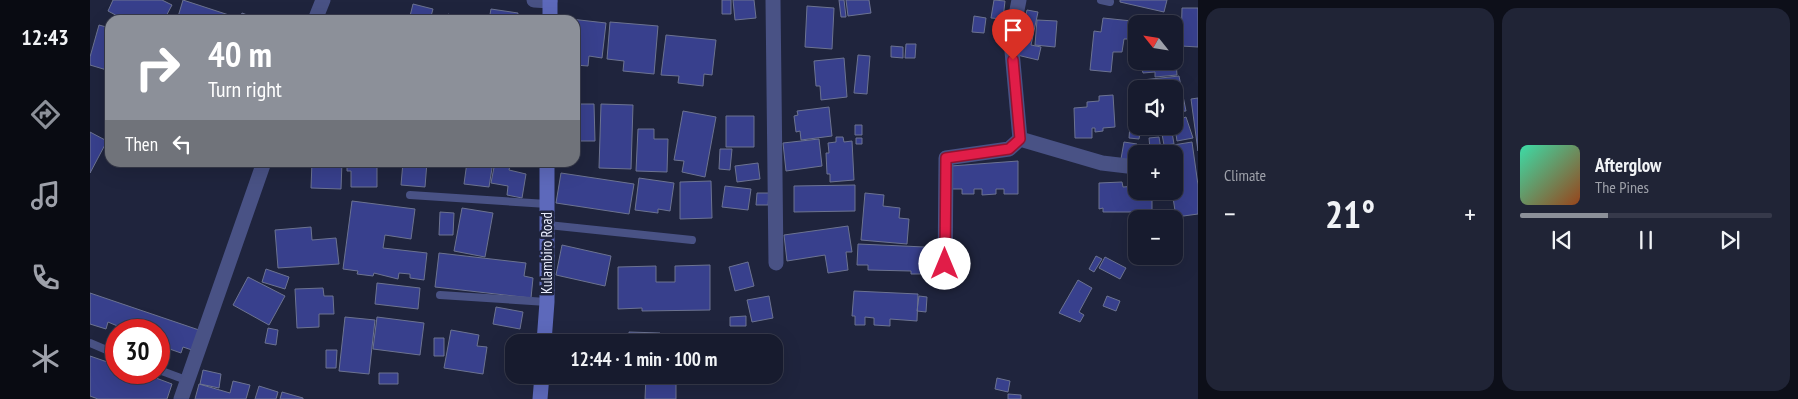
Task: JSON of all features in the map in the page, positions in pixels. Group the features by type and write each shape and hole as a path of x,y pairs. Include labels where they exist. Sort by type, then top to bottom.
{"street":[{"path":"318,15 323,0"},
{"path":"534,0 550,0 550,15"},
{"path":"773,0 776,263"},
{"path":"1019,0 1011,40 1020,139"},
{"path":"1020,139 1102,163 1128,166"},
{"path":"945,281 946,158 1009,149 1020,139"},
{"path":"181,399 186,380 262,167"},
{"name":"Kulambiro Road","path":"545,334 548,302 547,167"},
{"path":"540,399 541,384"}],"lane":[{"path":"1101,0 1110,2"},
{"path":"410,195 547,204"},
{"path":"548,225 692,240"},
{"path":"440,295 548,302"},
{"path":"90,343 105,349"},
{"path":"170,374 186,380"}],"building":[{"path":"113,0 162,0 172,5 167,15 116,15 108,11"},
{"path":"183,0 229,15 178,15"},
{"path":"722,0 731,0 731,14 722,14"},
{"path":"733,0 754,0 756,18 735,20"},
{"path":"839,0 844,0 846,17 841,17"},
{"path":"846,0 869,0 871,13 848,16"},
{"path":"994,0 1005,1 1003,19 991,18"},
{"path":"1120,0 1167,0 1164,12 1120,2"},
{"path":"413,4 433,9 431,15 410,15"},
{"path":"807,6 834,8 832,49 805,47"},
{"path":"1182,8 1198,8 1198,47 1183,46"},
{"path":"491,9 518,13 518,15 490,15"},
{"path":"1027,10 1038,12 1031,45 1041,47 1038,60 1017,55"},
{"path":"974,16 986,18 984,33 972,32"},
{"path":"1103,18 1128,21 1128,39 1124,39 1122,52 1113,52 1111,72 1090,70 1094,31 1101,32"},
{"path":"580,20 606,23 602,58 589,56 588,66 580,65"},
{"path":"1037,20 1057,21 1055,47 1035,45"},
{"path":"610,22 658,26 654,74 623,71 624,61 607,59"},
{"path":"99,25 105,27 105,70 90,65 90,57"},
{"path":"666,35 716,40 712,75 704,74 703,86 678,83 679,76 661,75"},
{"path":"906,44 916,44 915,58 905,58"},
{"path":"891,46 903,47 903,58 891,57"},
{"path":"858,55 870,56 867,94 854,93"},
{"path":"844,58 847,97 821,100 820,86 816,86 814,61"},
{"path":"1142,70 1177,70 1177,75 1155,77 1155,72 1143,73"},
{"path":"1179,76 1180,80 1142,80"},
{"path":"1113,95 1115,127 1103,128 1103,131 1095,132 1095,128 1092,128 1092,138 1075,138 1074,108 1087,107 1087,102 1099,101 1099,96"},
{"path":"1183,96 1186,111 1183,111"},
{"path":"1198,98 1198,151 1191,99"},
{"path":"580,104 594,104 595,141 580,141"},
{"path":"601,104 633,105 631,169 599,168"},
{"path":"829,107 832,136 801,140 800,131 796,132 794,116 798,115 797,111"},
{"path":"683,111 716,117 705,177 682,172 684,161 674,160"},
{"path":"726,116 754,116 754,147 726,147"},
{"path":"1186,117 1193,138 1177,141 1176,135 1183,135 1183,118"},
{"path":"855,125 862,125 862,135 855,135"},
{"path":"638,129 654,129 654,139 668,139 667,172 636,171"},
{"path":"90,132 105,140 105,145 90,173"},
{"path":"1129,135 1140,135 1139,139 1129,138"},
{"path":"1162,135 1172,135 1174,144 1164,145"},
{"path":"836,137 843,137 844,142 852,141 854,180 830,182 830,174 827,174 826,153 829,153 828,143 836,142"},
{"path":"1159,137 1160,145 1150,145 1149,138"},
{"path":"856,138 862,138 862,144 856,144"},
{"path":"819,139 822,166 786,171 783,143"},
{"path":"1124,142 1137,144 1128,145 1128,160 1121,159"},
{"path":"1192,142 1198,185 1198,214 1183,216 1183,210 1175,210 1173,200 1183,200 1183,145 1173,145"},
{"path":"720,149 732,149 730,170 719,169"},
{"path":"1018,161 1018,194 1004,194 1004,189 996,189 996,194 982,195 982,189 974,189 974,194 962,194 962,189 951,189 951,166"},
{"path":"758,163 760,179 737,182 735,166"},
{"path":"312,167 342,167 341,189 311,188"},
{"path":"347,167 377,167 377,187 351,187 351,171 347,171"},
{"path":"403,167 427,167 425,187 401,185"},
{"path":"466,167 492,167 489,187 464,184"},
{"path":"494,167 510,167 509,170 526,174 522,198 507,195 508,186 491,183"},
{"path":"561,173 634,184 629,214 556,203"},
{"path":"639,178 674,183 670,211 658,209 658,213 635,210"},
{"path":"711,181 712,218 680,219 680,182"},
{"path":"1122,182 1123,187 1128,187 1128,200 1152,200 1152,210 1103,212 1103,208 1099,209 1099,183"},
{"path":"855,185 855,211 794,212 794,186"},
{"path":"725,186 751,189 748,210 722,207"},
{"path":"757,193 769,193 768,205 756,205"},
{"path":"865,193 884,195 883,206 900,208 899,218 909,219 907,244 861,240"},
{"path":"352,201 415,209 411,239 385,235 383,248 427,253 424,280 410,278 410,274 399,273 398,279 374,273 373,276 357,274 358,271 343,269"},
{"path":"462,208 493,213 485,257 454,251"},
{"path":"440,212 454,213 453,235 439,235"},
{"path":"848,226 852,252 846,252 848,270 828,273 825,255 787,261 784,235"},
{"path":"311,227 312,240 336,238 339,264 278,268 275,230"},
{"path":"858,244 925,247 924,274 911,274 911,271 868,270 868,265 857,265"},
{"path":"562,245 611,256 605,286 556,275"},
{"path":"439,253 526,263 524,276 533,278 531,298 435,287"},
{"path":"1096,256 1102,259 1094,272 1089,269"},
{"path":"1105,257 1126,268 1120,279 1099,268"},
{"path":"748,262 754,286 735,291 729,267"},
{"path":"710,265 710,310 642,311 642,308 618,309 618,267 656,266 656,282 675,282 675,266"},
{"path":"266,269 289,277 285,289 262,282"},
{"path":"248,277 285,296 269,325 233,305"},
{"path":"1078,280 1092,288 1079,312 1084,315 1080,322 1059,313"},
{"path":"377,283 420,288 418,309 375,304"},
{"path":"323,288 324,296 333,296 334,314 319,314 319,327 297,328 295,289"},
{"path":"854,291 918,294 917,321 890,319 890,326 874,325 874,318 865,317 865,325 855,325 855,316 852,316"},
{"path":"90,293 167,319 105,319 105,329 90,324"},
{"path":"769,296 773,318 752,322 747,300"},
{"path":"919,296 927,297 926,312 917,311"},
{"path":"1107,296 1120,301 1116,311 1103,306"},
{"path":"496,307 523,312 520,329 493,324"},
{"path":"746,316 746,326 730,326 730,317"},
{"path":"345,317 375,320 369,374 339,371"},
{"path":"377,317 424,323 420,355 373,349"},
{"path":"170,320 199,330 192,350 183,347 181,353 170,349"},
{"path":"268,328 278,330 276,345 265,343"},
{"path":"451,330 479,335 477,346 487,347 483,374 444,368"},
{"path":"629,332 660,333 660,334 629,334"},
{"path":"434,338 444,338 444,356 434,356"},
{"path":"326,350 337,350 336,368 326,368"},
{"path":"90,356 105,361 105,384 172,384 167,399 98,399 90,396"},
{"path":"203,370 221,374 219,388 200,384"},
{"path":"379,373 398,373 398,384 379,384"},
{"path":"997,378 1010,381 1008,392 995,389"},
{"path":"233,381 250,385 246,399 195,399 199,384 230,393"},
{"path":"646,384 676,384 676,399 645,399"},
{"path":"259,386 278,392 276,399 255,399"},
{"path":"282,392 303,398 303,399 280,399"},
{"path":"1008,394 1021,395 1021,399 1008,399"}],"route":[{"path":"945,264 946,158 1009,149 1020,139 1013,60"}]}
